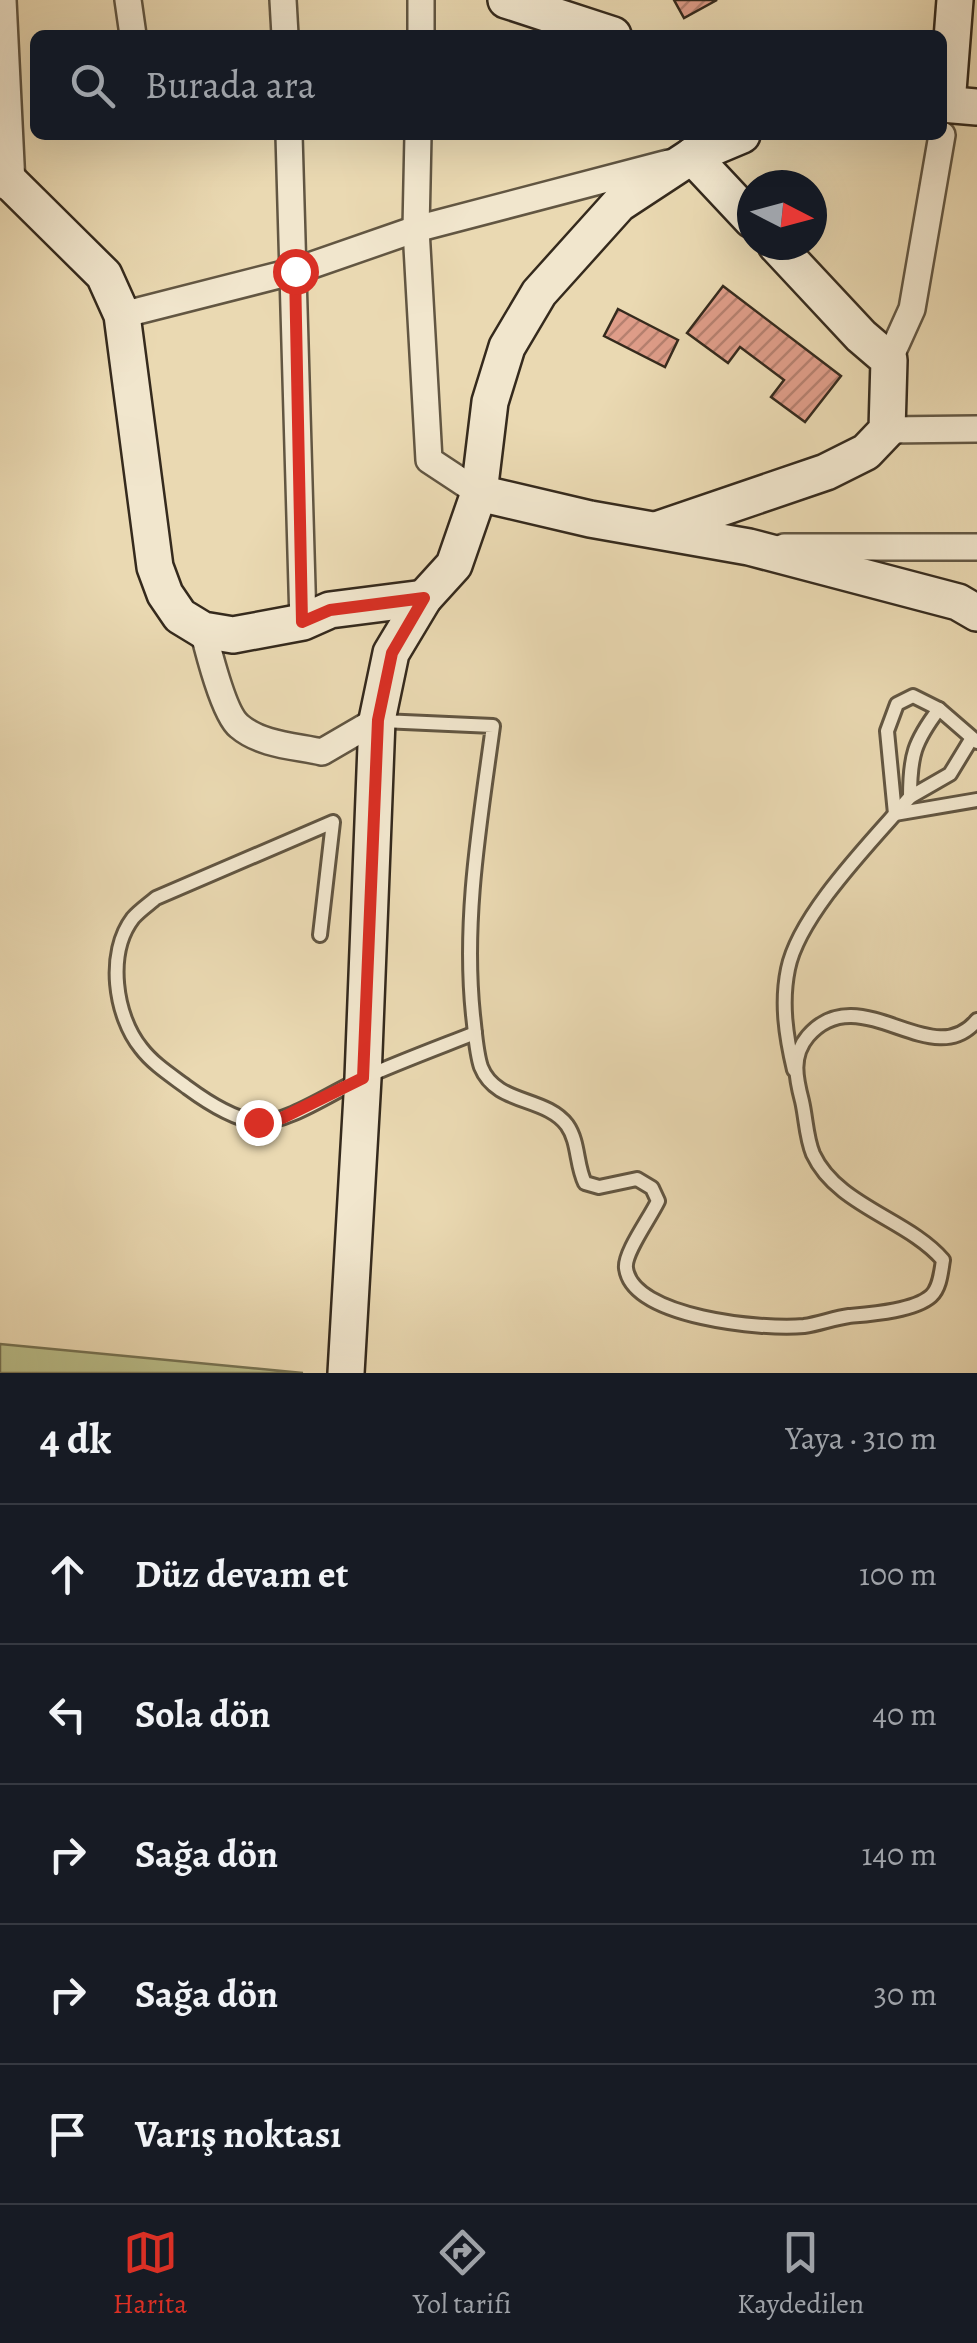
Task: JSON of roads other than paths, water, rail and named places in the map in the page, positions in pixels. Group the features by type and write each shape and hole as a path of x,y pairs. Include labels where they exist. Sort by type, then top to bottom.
{"street":[{"path":"2,0 6,181 104,275 122,314 155,567 165,594 180,616 203,630 233,635 302,622 330,610 424,598"},
{"path":"128,0 131,30"},
{"path":"283,0 285,30"},
{"path":"420,30 421,0"},
{"path":"506,0 598,30"},
{"path":"950,117 955,0"},
{"path":"289,140 302,622"},
{"path":"418,140 416,229 429,460 479,493 590,519 749,547 958,602 977,613"},
{"path":"122,314 295,271 416,229 692,156 730,140"},
{"path":"658,529 826,472 866,452 887,430 889,360 912,309 945,140"},
{"path":"692,156 737,204"},
{"path":"349,1372 378,720 392,653 424,598 454,565 479,493 490,402 507,346 540,293 620,204 692,156"},
{"path":"790,260 861,336 889,360"},
{"path":"887,430 977,429"},
{"path":"749,547 977,547"},
{"path":"203,630 213,669 236,725 266,741 322,752 378,720"}],"lane":[{"path":"378,720 493,726 470,915 469,972 482,1070 506,1095 544,1106 566,1124 574,1139 578,1169 585,1183 599,1187 637,1179 652,1188 658,1201 626,1256 626,1272 633,1288 649,1301 714,1318 804,1326 906,1307 931,1296 941,1278 942,1260 928,1244 832,1180 814,1156 786,1033 784,995 789,964 819,906 910,797 950,774 974,740 939,710 913,696 897,704 887,731 895,814"},
{"path":"910,797 910,758 919,735 939,710"},
{"path":"895,814 977,800"},
{"path":"320,935 333,822 156,898 132,919 118,953 124,1021 142,1049 166,1072 200,1097 258,1122 282,1118 363,1078 475,1033"},
{"path":"794,1072 802,1044 809,1035 816,1027 843,1016 878,1018 936,1039 962,1035 977,1020"}]}
